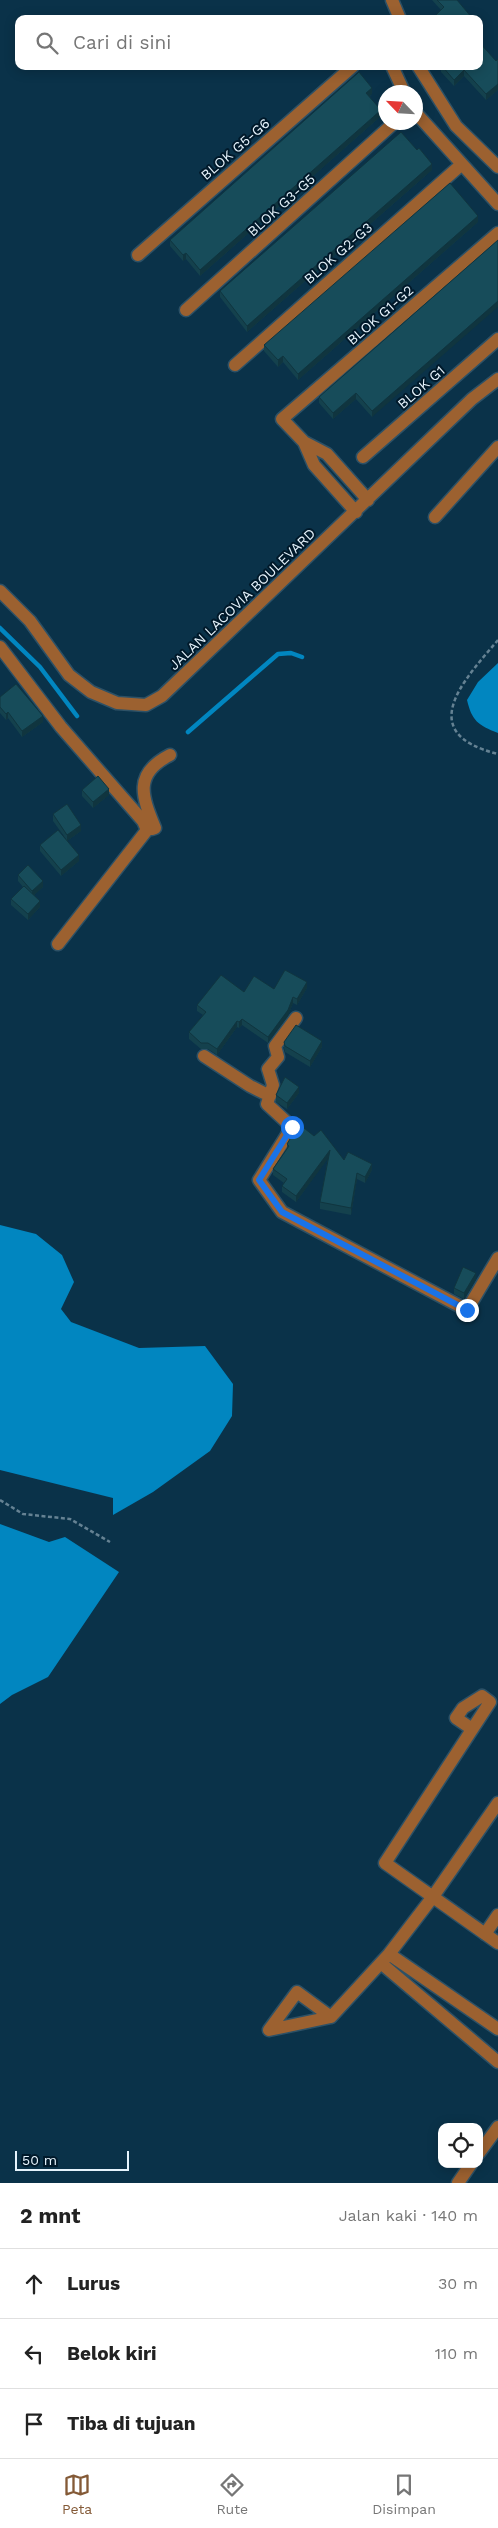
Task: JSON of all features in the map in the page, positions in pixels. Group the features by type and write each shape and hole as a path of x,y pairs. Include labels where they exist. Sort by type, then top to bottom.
{"street":[{"path":"392,0 398,15"},
{"name":"BLOK G5-G6","path":"138,255 348,70"},
{"path":"394,70 401,85"},
{"path":"421,70 456,126 495,159"},
{"path":"423,120 498,204"},
{"name":"BLOK G3-G5","path":"186,310 386,130"},
{"name":"BLOK G2-G3","path":"234,365 462,164"},
{"name":"BLOK G1-G2","path":"304,442 282,419 498,233"},
{"name":"BLOK G1","path":"363,458 498,339"},
{"name":"JALAN LACOVIA BOULEVARD","path":"0,591 30,621 69,674 91,692 117,703 146,705 162,696 472,399 498,379"},
{"path":"304,442 327,454 368,500"},
{"path":"304,442 314,465 356,512"},
{"path":"435,517 498,447"},
{"path":"0,646 61,727 143,821 147,830"},
{"path":"58,944 147,830 155,828 144,800 143,782 154,763 170,755"},
{"path":"296,1018 275,1046 278,1057 268,1069 273,1085 267,1104 292,1127 259,1180 282,1212 467,1310 498,1258"},
{"path":"204,1056 250,1086 270,1096"},
{"path":"472,1729 456,1718 463,1708 482,1696 494,1697 385,1863 498,1943"},
{"path":"332,2018 386,1959 432,1898 498,1803"},
{"path":"485,1934 498,1915"},
{"path":"386,1959 498,2029"},
{"path":"386,1959 498,2062"},
{"path":"483,2148 498,2127"},
{"path":"458,2183 469,2168"}],"path":[{"path":"498,640 473,670 452,700 450,717 457,734 481,750 498,754"},
{"path":"0,1500 23,1514 70,1519 110,1542"}],"water":[{"path":"498,663 498,733 481,725 474,718 467,700 478,682"},
{"path":"0,1225 36,1234 62,1255 74,1282 61,1309 71,1322 139,1348 205,1346 233,1384 232,1416 210,1451 153,1492 113,1515 113,1498 0,1470"},
{"path":"0,1524 49,1542 65,1537 119,1572 48,1677 12,1695 0,1704"}],"building":[{"path":"437,0 457,0 470,15 436,15 444,7"},
{"path":"483,46 496,61 498,59 498,84 486,94 464,70 483,70"},
{"path":"445,70 464,70 454,80"},
{"path":"359,72 372,88 366,93 378,107 378,113 200,270 186,253 183,255 170,240"},
{"path":"401,132 417,150 419,148 432,164 247,326 220,291"},
{"path":"450,183 478,216 298,374 283,356 278,360 264,345"},
{"path":"498,240 498,301 372,411 356,393 333,413 319,397"},
{"path":"16,684 43,716 22,731 8,712 6,714 0,707 0,697"},
{"path":"98,776 109,789 93,802 82,790"},
{"path":"67,804 81,825 67,835 53,814"},
{"path":"58,830 79,855 61,870 40,845"},
{"path":"28,865 43,881 32,891 18,875"},
{"path":"24,886 40,901 28,914 11,899"},
{"path":"285,970 307,982 297,999 293,997 288,1010 268,1037 242,1019 239,1022 237,1021 217,1049 208,1043 201,1043 189,1032 206,1012 197,1005 221,975 244,992 254,976 274,989"},
{"path":"296,1025 322,1041 310,1061 285,1046 284,1042"},
{"path":"285,1077 299,1087 287,1103 276,1095"},
{"path":"299,1124 314,1136 321,1130 344,1160 348,1152 372,1164 365,1177 357,1173 351,1208 320,1202 330,1150 296,1196 282,1186 287,1179 273,1169 289,1146 287,1144"},
{"path":"463,1267 476,1273 464,1293 454,1288"}],"waterway":[{"path":"0,628 40,667 77,716"},
{"path":"188,732 278,654 291,653 302,657"}],"route":[{"path":"292,1127 259,1180 282,1212 467,1310"}]}
